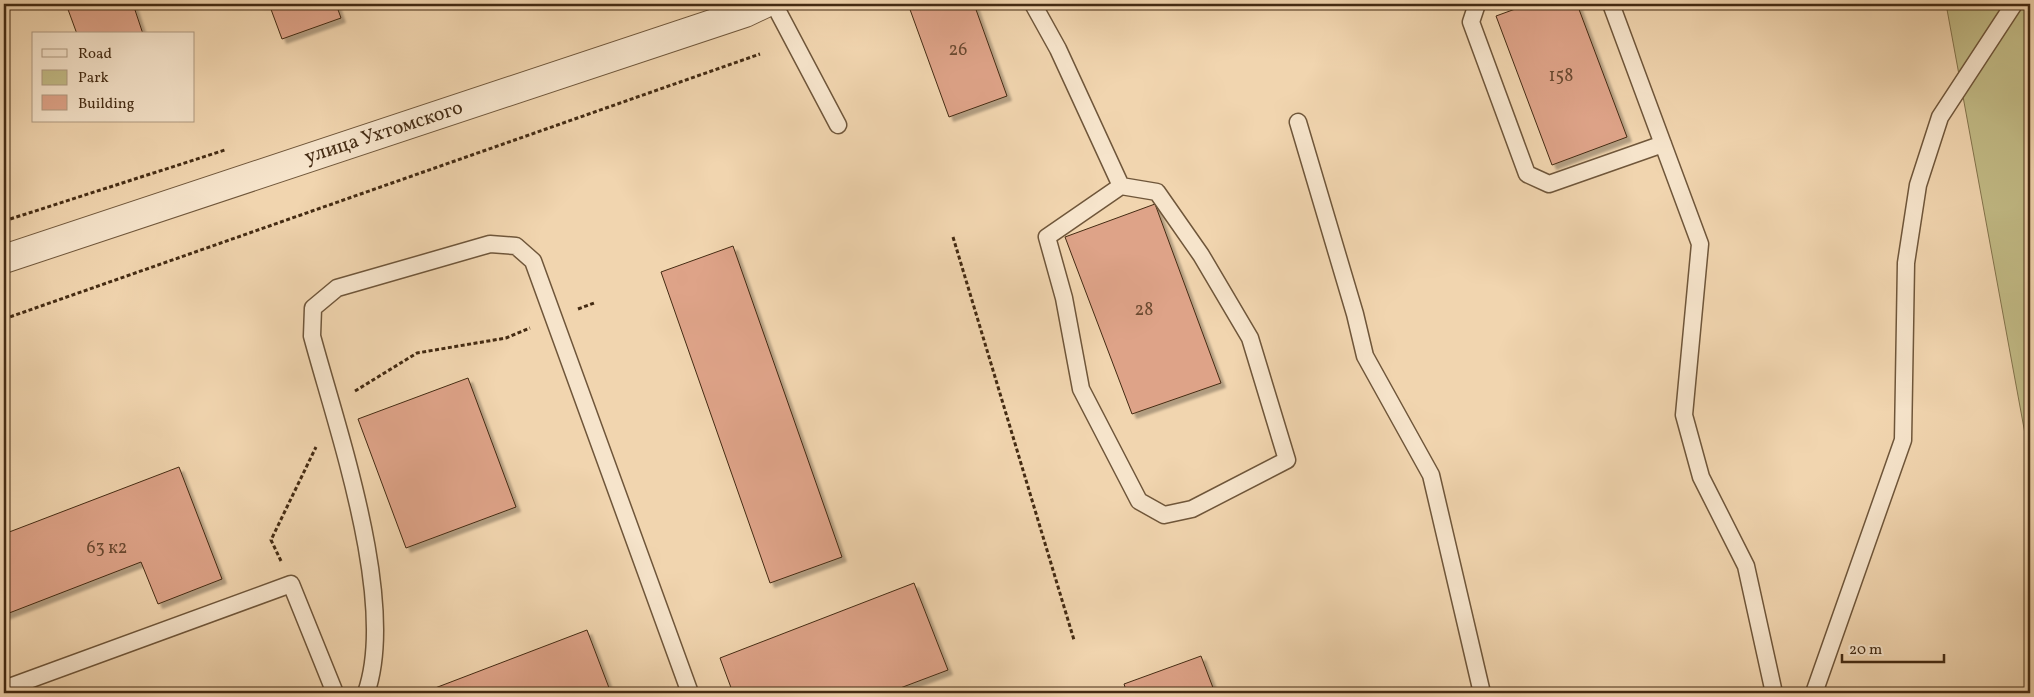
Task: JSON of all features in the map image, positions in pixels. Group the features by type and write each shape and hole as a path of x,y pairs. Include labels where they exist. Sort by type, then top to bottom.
{"street":[{"name":"улица Ухтомского","path":"4,259 745,13 764,4"}],"lane":[{"path":"774,4 838,125"},
{"path":"1033,4 1058,49 1121,186"},
{"path":"1477,4 1471,22 1527,174 1549,184 1663,144"},
{"path":"1611,4 1700,244 1684,415 1702,476 1746,566 1774,693"},
{"path":"1814,693 1903,440 1906,263 1918,185 1940,117 2014,4"},
{"path":"1298,122 1355,314 1365,356 1431,475 1482,693"},
{"path":"1121,186 1157,192 1206,263 1250,338 1287,460 1192,509 1164,515 1140,501 1081,389 1064,298 1047,237 1121,186"},
{"path":"366,693 371,680 376,645 366,541 312,336 313,308 337,288 490,244 516,246 533,261 690,693"},
{"path":"4,689 291,584 335,693"}],"path":[{"path":"4,319 760,54"},
{"path":"954,237 1074,640"},
{"path":"418,353 506,338 594,303"}],"green space":[{"path":"1946,4 2030,4 2030,461"}],"building":[{"path":"66,4 133,4 142,32 76,32"},
{"path":"269,4 336,4 341,18 282,39"},
{"path":"908,4 974,4 1007,96 949,117"},
{"path":"1529,4 1577,4 1627,137 1552,165 1496,16"},
{"path":"1155,204 1221,383 1132,414 1065,237"},
{"path":"733,246 842,557 770,583 661,272"},
{"path":"468,378 516,507 406,548 358,419"},
{"path":"179,467 222,579 158,604 141,562 4,615 4,534"},
{"path":"914,583 948,670 887,693 733,693 720,658"},
{"path":"587,630 611,693 422,693"},
{"path":"1201,656 1215,693 1127,693 1124,684"}]}
